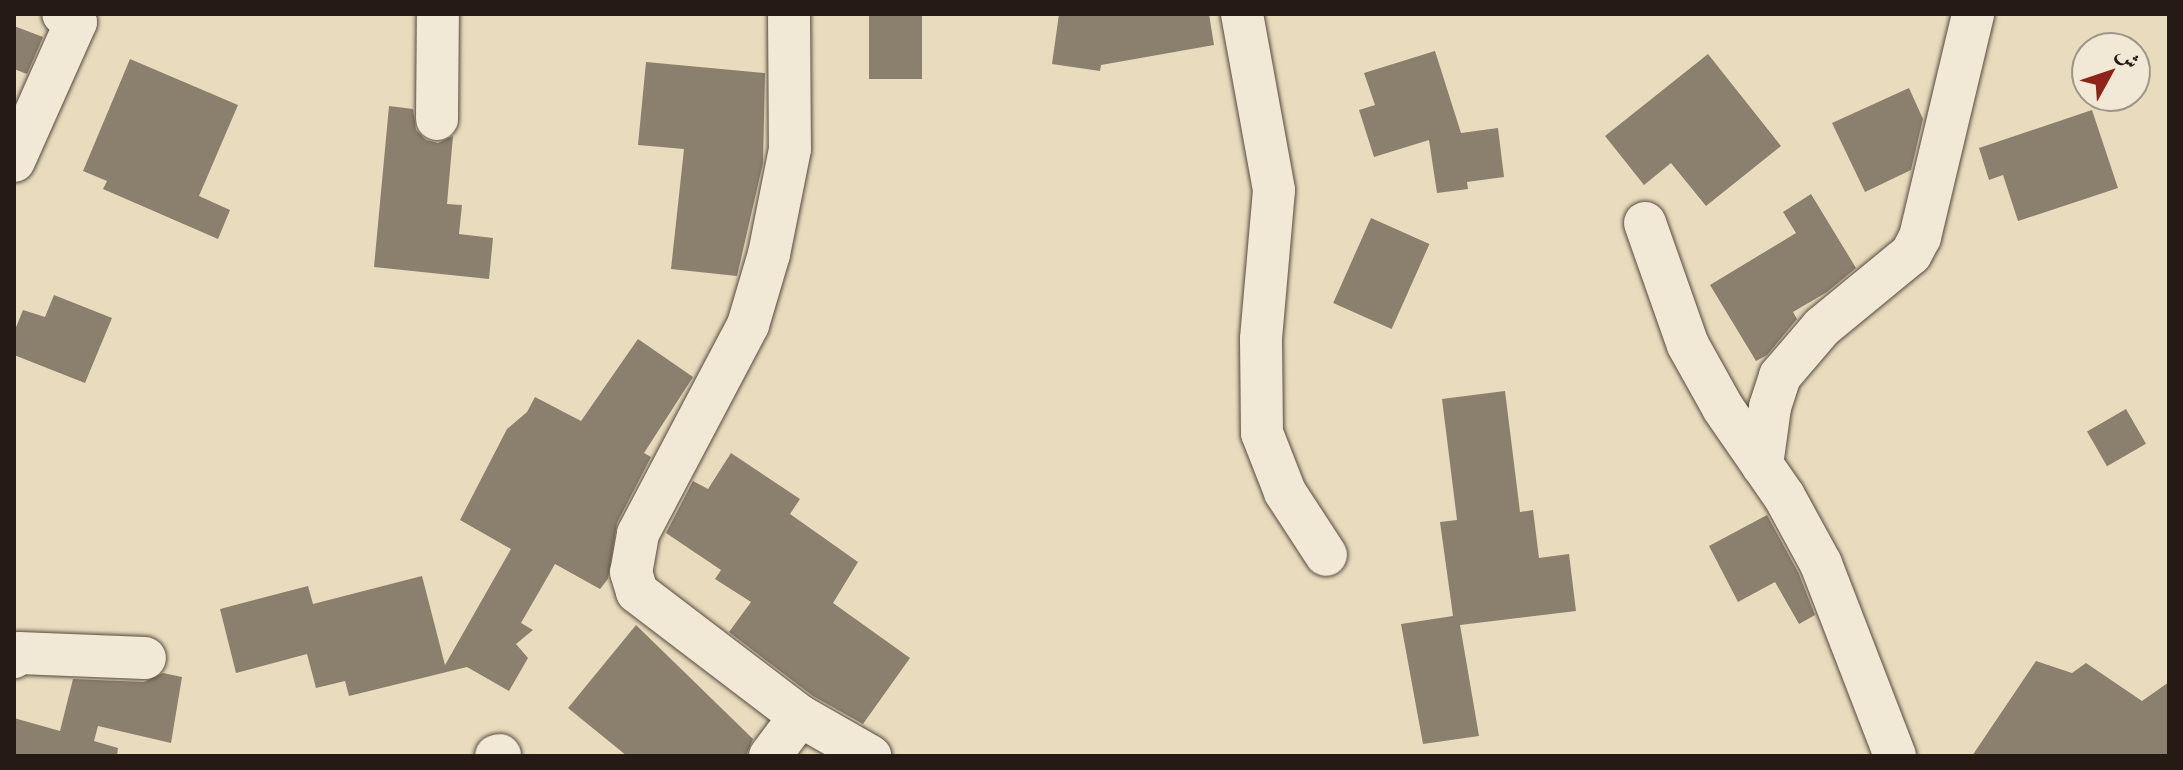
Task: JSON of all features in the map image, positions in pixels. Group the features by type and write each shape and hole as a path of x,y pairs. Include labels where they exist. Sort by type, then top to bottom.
{"street":[{"path":"14,161 76,22 63,14"},
{"path":"437,119 438,14"},
{"path":"789,14 790,149 769,254 748,325 638,534 631,572 637,592 800,716 870,756"},
{"path":"1242,14 1274,190 1261,339 1262,433 1285,492 1326,555"},
{"path":"1762,465 1770,407 1780,376 1822,327 1911,254 1920,237 1973,14"},
{"path":"1645,223 1688,345 1723,408 1762,465 1821,564 1895,756"},
{"path":"14,657 19,653 145,658"},
{"path":"770,756 800,716"}],"building":[{"path":"869,14 922,14 922,79 869,79"},
{"path":"1059,14 1209,14 1214,45 1101,65 1100,71 1052,64"},
{"path":"14,26 43,37 27,74 14,69"},
{"path":"1435,51 1461,133 1498,128 1504,177 1467,182 1468,189 1437,193 1429,140 1374,157 1359,110 1375,105 1364,73"},
{"path":"1708,54 1781,146 1706,206 1671,163 1644,185 1605,136"},
{"path":"130,59 238,105 199,196 230,210 218,239 103,189 107,181 83,171"},
{"path":"646,62 765,73 763,163 737,276 671,269 684,149 638,145"},
{"path":"1909,88 1923,119 1911,170 1865,192 1832,123"},
{"path":"389,106 413,109 416,130 426,140 438,143 453,136 447,204 462,205 459,234 493,238 489,279 374,267"},
{"path":"2093,112 2118,188 2018,221 2003,175 1989,180 1979,148"},
{"path":"1811,194 1856,268 1827,292 1793,312 1797,319 1767,355 1756,361 1710,285 1796,233 1783,212"},
{"path":"1371,218 1429,244 1392,329 1333,303"},
{"path":"54,295 112,318 85,383 14,355 14,332 23,310 45,317"},
{"path":"638,339 693,377 644,453 651,457 617,523 608,579 600,589 555,564 521,623 533,630 516,644 528,658 509,691 467,667 349,696 345,681 316,688 307,654 236,673 220,609 308,586 313,604 422,576 445,665 511,549 460,520 507,429 527,412 535,397 581,421"},
{"path":"1505,391 1520,512 1533,510 1539,558 1569,554 1576,611 1460,625 1479,736 1423,744 1401,624 1453,616 1440,522 1457,520 1442,399"},
{"path":"2126,409 2146,444 2107,466 2087,432"},
{"path":"731,453 800,499 790,514 858,562 833,603 910,658 863,724 813,696 729,632 751,602 715,579 721,570 666,533 693,481 708,489"},
{"path":"1767,515 1799,574 1815,615 1799,624 1775,582 1738,602 1709,546"},
{"path":"636,625 753,739 746,756 627,756 568,708"},
{"path":"2036,661 2072,673 2086,663 2142,701 2169,682 2169,756 1972,756"},
{"path":"163,673 182,677 171,743 98,726 94,741 118,748 117,756 14,756 14,718 60,731 73,679 144,682"}]}
